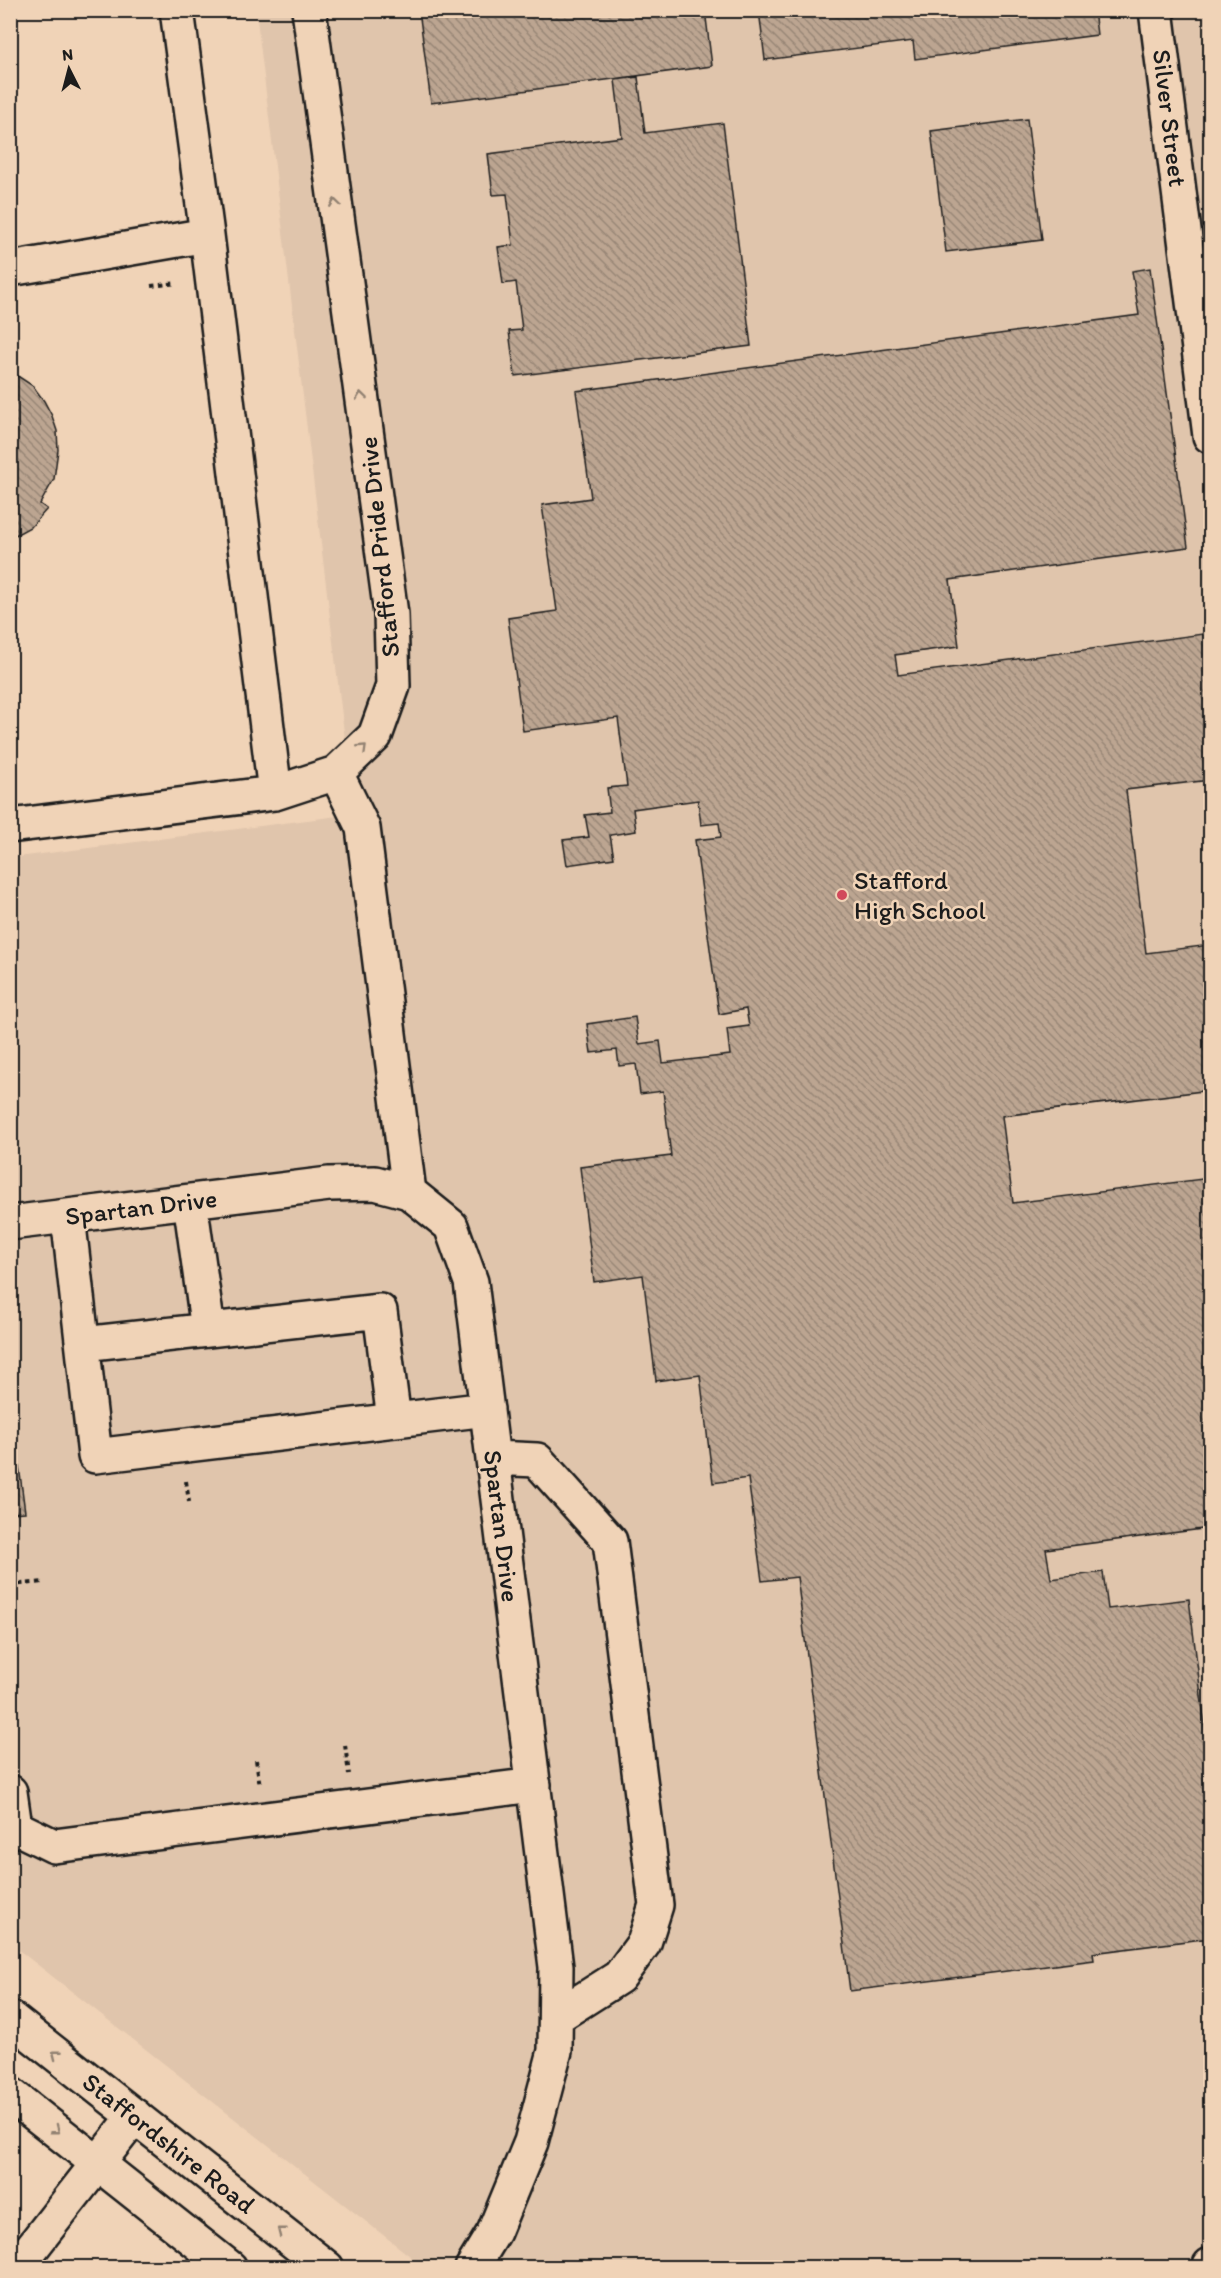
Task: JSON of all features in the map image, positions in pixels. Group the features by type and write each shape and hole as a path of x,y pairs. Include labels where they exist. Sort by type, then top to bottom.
{"main road":[{"path":"177,10 207,235 275,793"},
{"name":"Stafford Pride Drive","path":"10,826 275,793 336,774 375,736 393,686 391,614 309,10"},
{"name":"Silver Street","path":"1156,10 1204,331 1210,436"},
{"path":"10,269 207,235"},
{"path":"336,774 363,828 408,1192"},
{"name":"Spartan Drive","path":"10,1223 329,1184 375,1183 408,1192 451,1226 471,1282 556,1967 555,2051 531,2142 494,2232 472,2268"},
{"path":"190,1201 208,1330"},
{"path":"68,1216 95,1456 487,1409"},
{"path":"83,1344 380,1311 394,1420"},
{"path":"493,1458 537,1460 610,1541 656,1905 644,1943 619,1977 556,2018"},
{"path":"10,1792 15,1827 54,1846 534,1785"},
{"name":"Staffordshire Road","path":"10,2018 327,2268"},
{"path":"10,2094 230,2268"},
{"path":"16,2268 135,2116"}],"path":[{"path":"10,1585 45,1582"}],"shaded area":[{"path":"256,11 1210,11 1210,2267 424,2267 11,1944 10,858 354,814"}],"building":[{"path":"419,10 705,10 712,66 431,103"},
{"path":"759,10 1094,10 1097,35 915,59 913,41 765,60"},
{"path":"638,77 645,133 723,123 751,346 515,376 509,331 522,330 516,282 503,284 498,247 513,245 507,194 493,195 488,154 622,137 615,80"},
{"path":"1027,119 1042,240 946,252 931,131"},
{"path":"1150,268 1188,547 950,580 959,646 895,655 898,675 1210,633 1210,780 1126,790 1146,953 1210,945 1210,1090 1002,1116 1013,1203 1210,1178 1210,1528 1046,1549 1051,1579 1103,1572 1108,1609 1189,1599 1210,1767 1210,1938 1093,1953 1094,1960 850,1991 797,1577 762,1581 748,1478 713,1483 700,1375 656,1381 643,1275 594,1282 580,1167 671,1156 663,1091 640,1094 636,1064 619,1066 617,1050 591,1053 587,1024 635,1017 639,1044 660,1041 663,1063 730,1055 727,1029 749,1026 746,1009 719,1014 695,840 721,837 719,823 701,825 698,800 633,809 636,831 610,835 614,858 567,865 563,840 589,837 585,815 610,812 607,788 627,786 618,718 523,731 508,618 557,611 542,505 591,498 576,391 1139,315 1132,271"},
{"path":"10,371 33,386 44,401 57,431 58,450 54,479 40,504 47,509 32,526 10,538"},
{"path":"10,1397 25,1512 10,1513"}],"place":[{"name":"Stafford High School","path":"842,895"}]}
